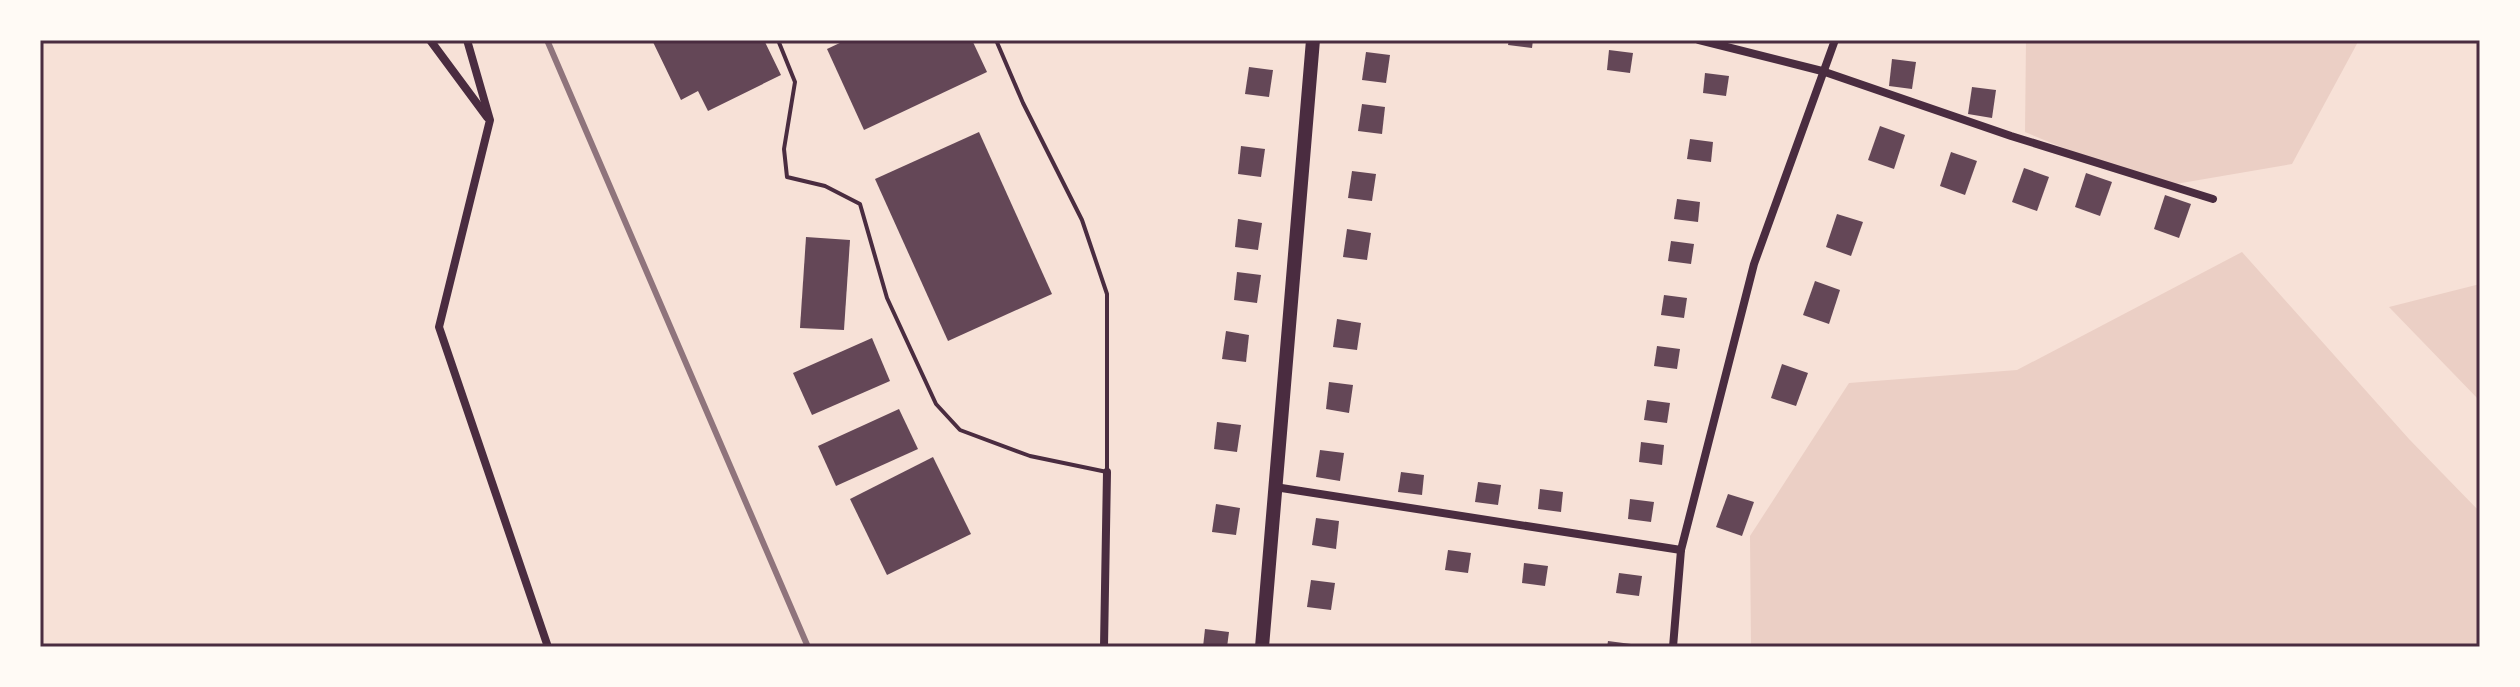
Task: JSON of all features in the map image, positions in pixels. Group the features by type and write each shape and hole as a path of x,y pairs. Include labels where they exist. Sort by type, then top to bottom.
{"main road":[{"path":"1262,647 1313,40"}],"street":[{"path":"430,40 490,120"},
{"path":"467,40 490,120 439,327 548,647"},
{"path":"1699,40 1822,71 2011,136 2213,199"},
{"path":"1673,647 1681,550 1754,264 1835,40"},
{"path":"1104,647 1107,472"},
{"path":"1275,487 1681,550"}],"lane":[{"path":"778,40 795,82 784,149 787,177 825,186 860,204 887,298 936,404 960,430 1030,456 1107,472 1107,294 1082,220 1023,103 996,40"}],"shaded area":[{"path":"2026,40 2359,40 2292,164 2158,187 2025,132"},
{"path":"2242,252 2409,439 2480,512 2480,647 1751,647 1750,536 1849,383 2017,370"},
{"path":"2480,284 2480,401 2389,307"}],"building":[{"path":"652,40 764,40 781,75 708,111 698,91 681,100"},
{"path":"846,40 972,40 987,72 864,130 827,49"},
{"path":"1509,40 1533,40 1532,48 1508,45"},
{"path":"1609,50 1633,53 1630,73 1607,70"},
{"path":"1366,52 1390,55 1386,83 1362,80"},
{"path":"1892,59 1916,62 1912,89 1889,86"},
{"path":"1249,67 1273,70 1269,97 1245,94"},
{"path":"1705,73 1729,76 1726,96 1703,93"},
{"path":"1972,87 1996,90 1992,118 1968,114"},
{"path":"1362,104 1385,107 1382,134 1358,131"},
{"path":"1880,126 1905,135 1894,169 1868,160"},
{"path":"979,132 1052,294 948,341 875,179"},
{"path":"1690,139 1713,142 1711,162 1687,159"},
{"path":"1241,146 1265,149 1261,177 1238,174"},
{"path":"1951,152 1977,161 1965,195 1940,186"},
{"path":"2024,168 2049,177 2037,211 2012,202"},
{"path":"1352,171 1376,174 1372,201 1348,198"},
{"path":"2086,173 2112,182 2100,216 2075,207"},
{"path":"2165,195 2191,204 2179,238 2154,229"},
{"path":"1677,199 1700,202 1698,222 1674,219"},
{"path":"1837,214 1863,222 1851,256 1826,247"},
{"path":"1238,219 1262,223 1258,250 1235,247"},
{"path":"1347,229 1371,233 1367,260 1343,257"},
{"path":"806,237 850,240 844,330 800,328"},
{"path":"1671,241 1694,244 1691,264 1668,261"},
{"path":"1237,272 1261,275 1257,303 1234,300"},
{"path":"1815,281 1840,290 1829,324 1803,315"},
{"path":"1664,295 1687,298 1684,318 1661,315"},
{"path":"1337,319 1361,323 1357,350 1333,347"},
{"path":"1226,331 1249,335 1246,362 1222,359"},
{"path":"872,338 890,381 812,415 793,373"},
{"path":"1657,346 1680,349 1677,369 1654,366"},
{"path":"1782,364 1808,373 1796,406 1771,398"},
{"path":"1329,382 1353,385 1349,413 1326,409"},
{"path":"1647,400 1670,403 1667,423 1644,420"},
{"path":"899,409 918,449 836,486 818,446"},
{"path":"1217,422 1241,425 1237,452 1214,449"},
{"path":"1641,442 1664,445 1662,465 1639,462"},
{"path":"1320,450 1344,453 1340,481 1316,477"},
{"path":"933,457 971,534 887,575 850,499"},
{"path":"1401,472 1424,475 1422,495 1398,492"},
{"path":"1478,482 1501,485 1498,505 1475,502"},
{"path":"1540,489 1563,492 1561,512 1538,509"},
{"path":"1728,494 1754,502 1742,536 1716,527"},
{"path":"1630,499 1654,502 1651,522 1628,519"},
{"path":"1216,504 1240,508 1236,535 1212,532"},
{"path":"1316,518 1339,521 1336,549 1312,545"},
{"path":"1448,550 1471,553 1468,573 1445,570"},
{"path":"1524,563 1548,566 1545,586 1522,583"},
{"path":"1619,573 1642,576 1639,596 1616,593"},
{"path":"1311,580 1335,583 1331,610 1307,607"},
{"path":"1205,629 1229,632 1227,647 1203,647"},
{"path":"1608,641 1631,644 1631,647 1607,647"}],"railway":[{"path":"547,40 808,647"}]}
